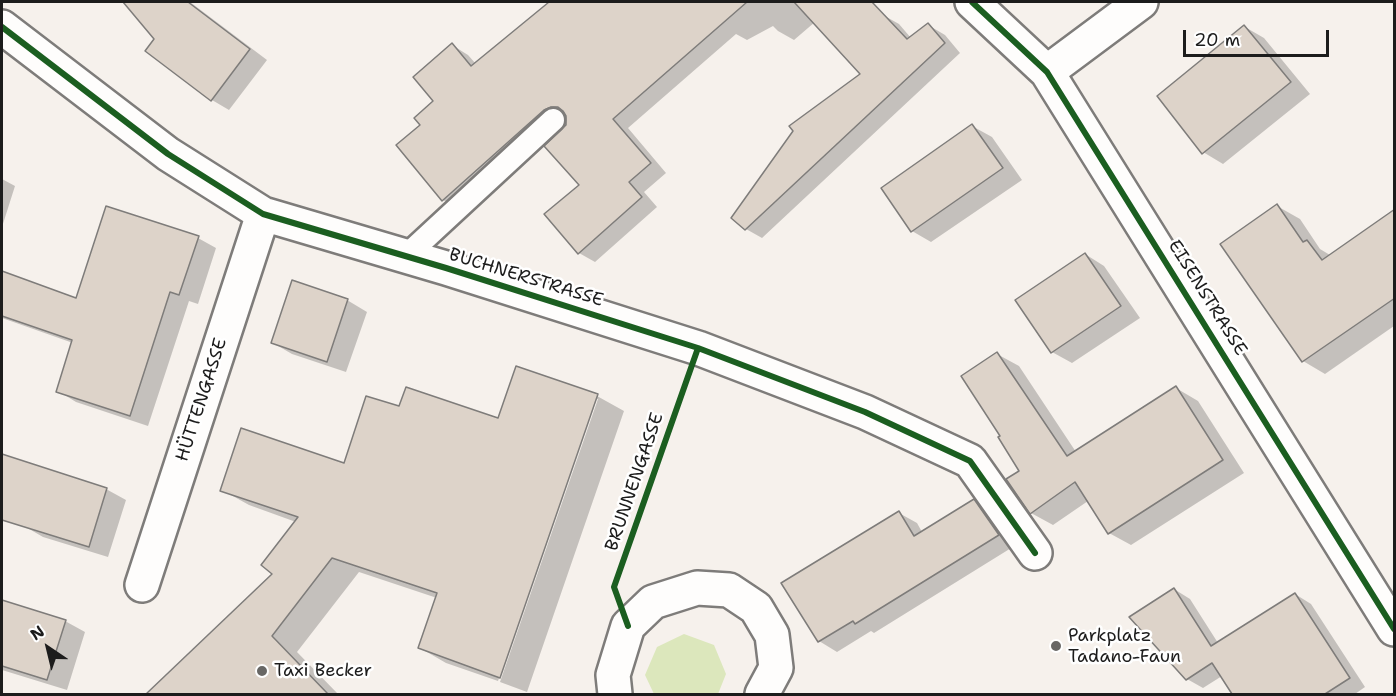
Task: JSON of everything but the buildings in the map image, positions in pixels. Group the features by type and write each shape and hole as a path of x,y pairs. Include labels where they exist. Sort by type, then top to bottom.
{"street":[{"name":"EISENSTRASSE","path":"972,2 1047,72 1395,629"},
{"path":"1047,72 1141,2"},
{"name":"BUCHNERSTRASSE","path":"2,27 168,154 263,214 406,256 698,348 865,412 970,461 1035,553"},
{"name":"HÜTTENGASSE","path":"142,585 263,214"},
{"path":"615,694 613,675 628,626 653,602 697,588 729,590 756,608 772,635 776,668 762,694"}],"lane":[{"path":"406,256 553,120"}],"green space":[{"path":"684,634 714,645 726,674 718,694 654,694 645,675 657,647"}],"cycle path":[{"path":"972,2 1047,72 1394,629"},
{"path":"2,27 168,154 263,214 446,268 698,348 865,412 970,461 1035,553"},
{"name":"BRUNNENGASSE","path":"628,626 614,587 698,348"}],"place":[{"name":"Parkplatz Tadano-Faun","path":"1056,646"},
{"name":"Taxi Becker","path":"262,671"}]}
